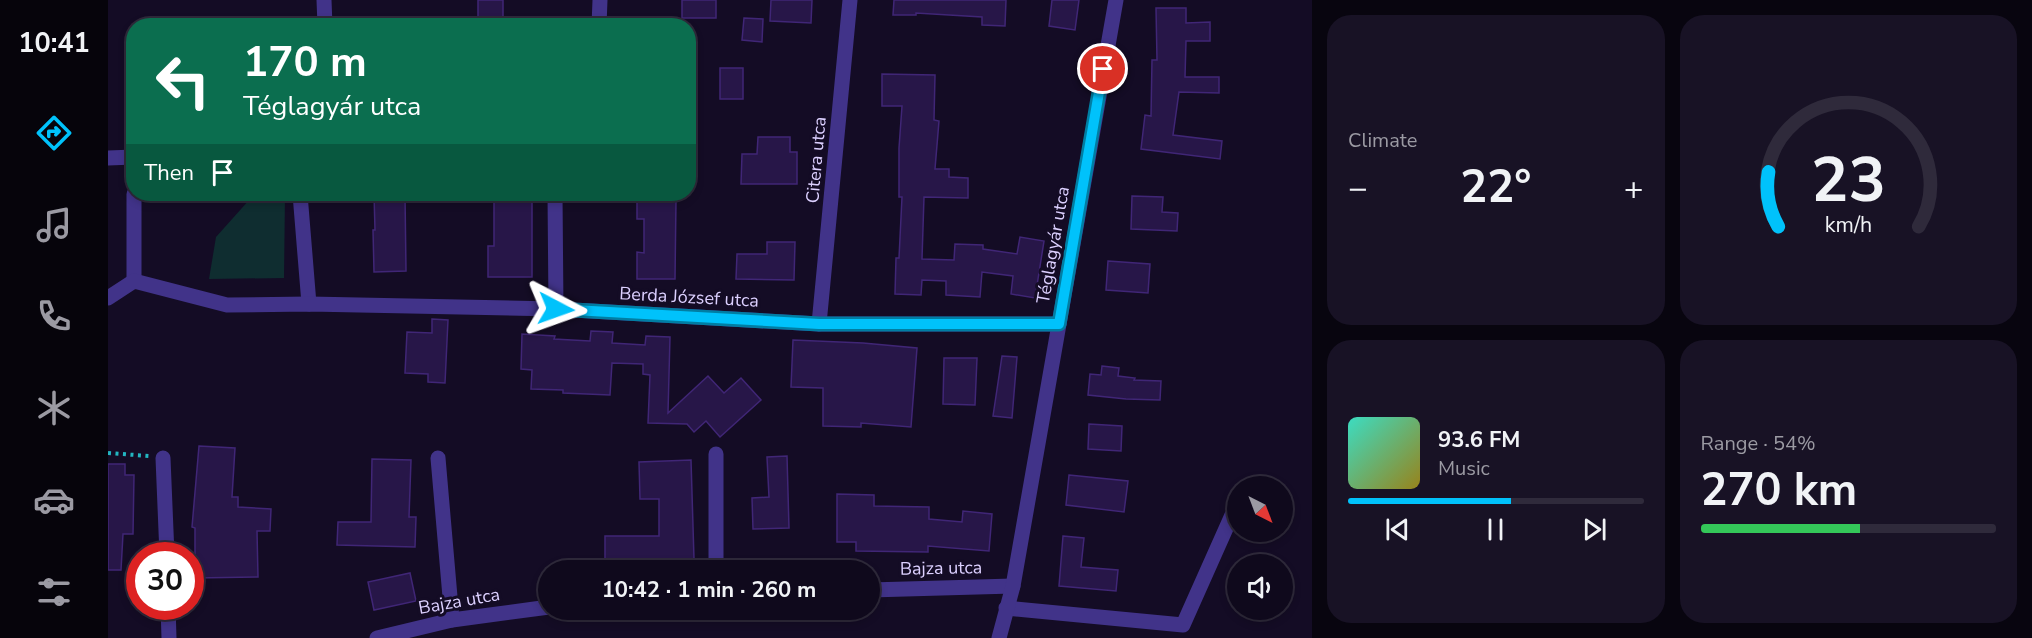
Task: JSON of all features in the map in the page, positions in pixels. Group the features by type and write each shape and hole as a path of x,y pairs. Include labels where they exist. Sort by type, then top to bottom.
{"street":[{"path":"324,0 325,18"},
{"path":"599,18 600,0"},
{"name":"Citera utca","path":"819,324 850,0"},
{"name":"Téglagyár utca","path":"999,638 1013,586 1116,0"},
{"path":"108,158 126,157"},
{"path":"108,298 134,281 134,201"},
{"path":"301,201 309,304"},
{"path":"555,201 556,309"},
{"name":"Berda József utca","path":"134,281 226,305 309,304 556,309 819,324 1059,324"},
{"path":"716,454 716,560"},
{"path":"163,458 166,542"},
{"path":"438,458 452,620"},
{"path":"1006,608 1183,625 1227,526"},
{"name":"Bajza utca","path":"880,590 1013,586"},
{"name":"Bajza utca","path":"377,638 452,620 538,608"},
{"path":"168,620 169,638"}],"path":[{"path":"108,453 163,458"}],"green space":[{"path":"248,201 285,201 284,278 209,279 216,237"}],"building":[{"path":"478,0 503,0 503,18 478,18"},
{"path":"682,0 716,0 716,18 682,18"},
{"path":"771,0 812,0 811,23 770,21"},
{"path":"894,0 1006,0 1005,26 982,25 982,17 916,13 916,15 893,15"},
{"path":"1052,0 1079,0 1075,30 1049,26"},
{"path":"1156,8 1186,8 1186,23 1210,22 1210,41 1186,41 1185,77 1219,77 1219,93 1179,92 1173,135 1222,141 1220,159 1141,149 1145,115 1151,116 1152,60 1157,60"},
{"path":"744,18 763,19 762,42 742,40"},
{"path":"720,68 743,68 743,99 720,99"},
{"path":"882,74 935,75 934,120 939,121 935,169 949,169 949,177 968,178 968,198 924,197 922,259 954,260 955,244 983,245 983,249 1017,254 1020,237 1044,241 1035,298 1011,294 1013,276 982,272 980,297 946,295 946,281 922,280 921,295 895,294 902,197 899,197 899,148 902,106 882,106"},
{"path":"758,137 790,137 790,152 797,152 797,184 741,184 742,154 757,154"},
{"path":"1132,196 1163,197 1162,212 1178,213 1177,231 1131,229"},
{"path":"374,201 405,201 406,271 374,272 373,230 375,230"},
{"path":"494,201 532,201 532,277 488,277 488,246 494,246"},
{"path":"637,201 676,201 675,279 637,279 637,252 644,253 644,219 637,219"},
{"path":"767,242 795,242 794,280 736,279 737,254 767,254"},
{"path":"1108,261 1150,264 1148,293 1106,290"},
{"path":"432,319 448,320 445,383 428,382 428,374 405,373 407,332 432,333"},
{"path":"591,331 613,332 612,343 645,345 646,336 670,337 668,413 708,376 724,393 741,378 761,400 720,437 706,421 694,432 687,424 648,423 650,375 643,374 643,364 612,363 610,395 531,389 532,370 521,369 522,334 590,341"},
{"path":"793,340 917,348 911,427 861,423 861,427 823,426 823,388 791,387"},
{"path":"1002,356 1017,357 1012,418 993,416"},
{"path":"944,358 977,358 975,405 943,404"},
{"path":"1102,366 1119,368 1118,376 1135,378 1134,380 1161,381 1160,400 1088,395 1090,374 1101,375"},
{"path":"1089,424 1122,426 1121,451 1088,449"},
{"path":"199,446 235,448 232,497 238,497 238,507 271,509 270,531 257,531 258,577 204,578 204,542 195,542 195,528 192,527"},
{"path":"787,456 789,528 753,529 752,498 769,497 767,457"},
{"path":"372,459 411,460 409,517 416,517 415,547 337,545 338,522 371,522"},
{"path":"691,460 694,559 605,560 605,536 659,536 659,499 640,499 639,462"},
{"path":"108,464 125,464 125,475 134,475 133,534 123,534 121,570 108,570"},
{"path":"1069,475 1128,481 1124,512 1066,505"},
{"path":"837,494 874,495 874,506 929,507 929,519 962,522 963,511 992,514 989,551 928,546 928,552 856,551 856,542 837,542"},
{"path":"1063,536 1084,538 1081,567 1118,570 1116,591 1059,586"},
{"path":"410,573 416,601 374,610 368,582"}],"route":[{"path":"556,309 819,324 1059,324 1103,69"}]}
